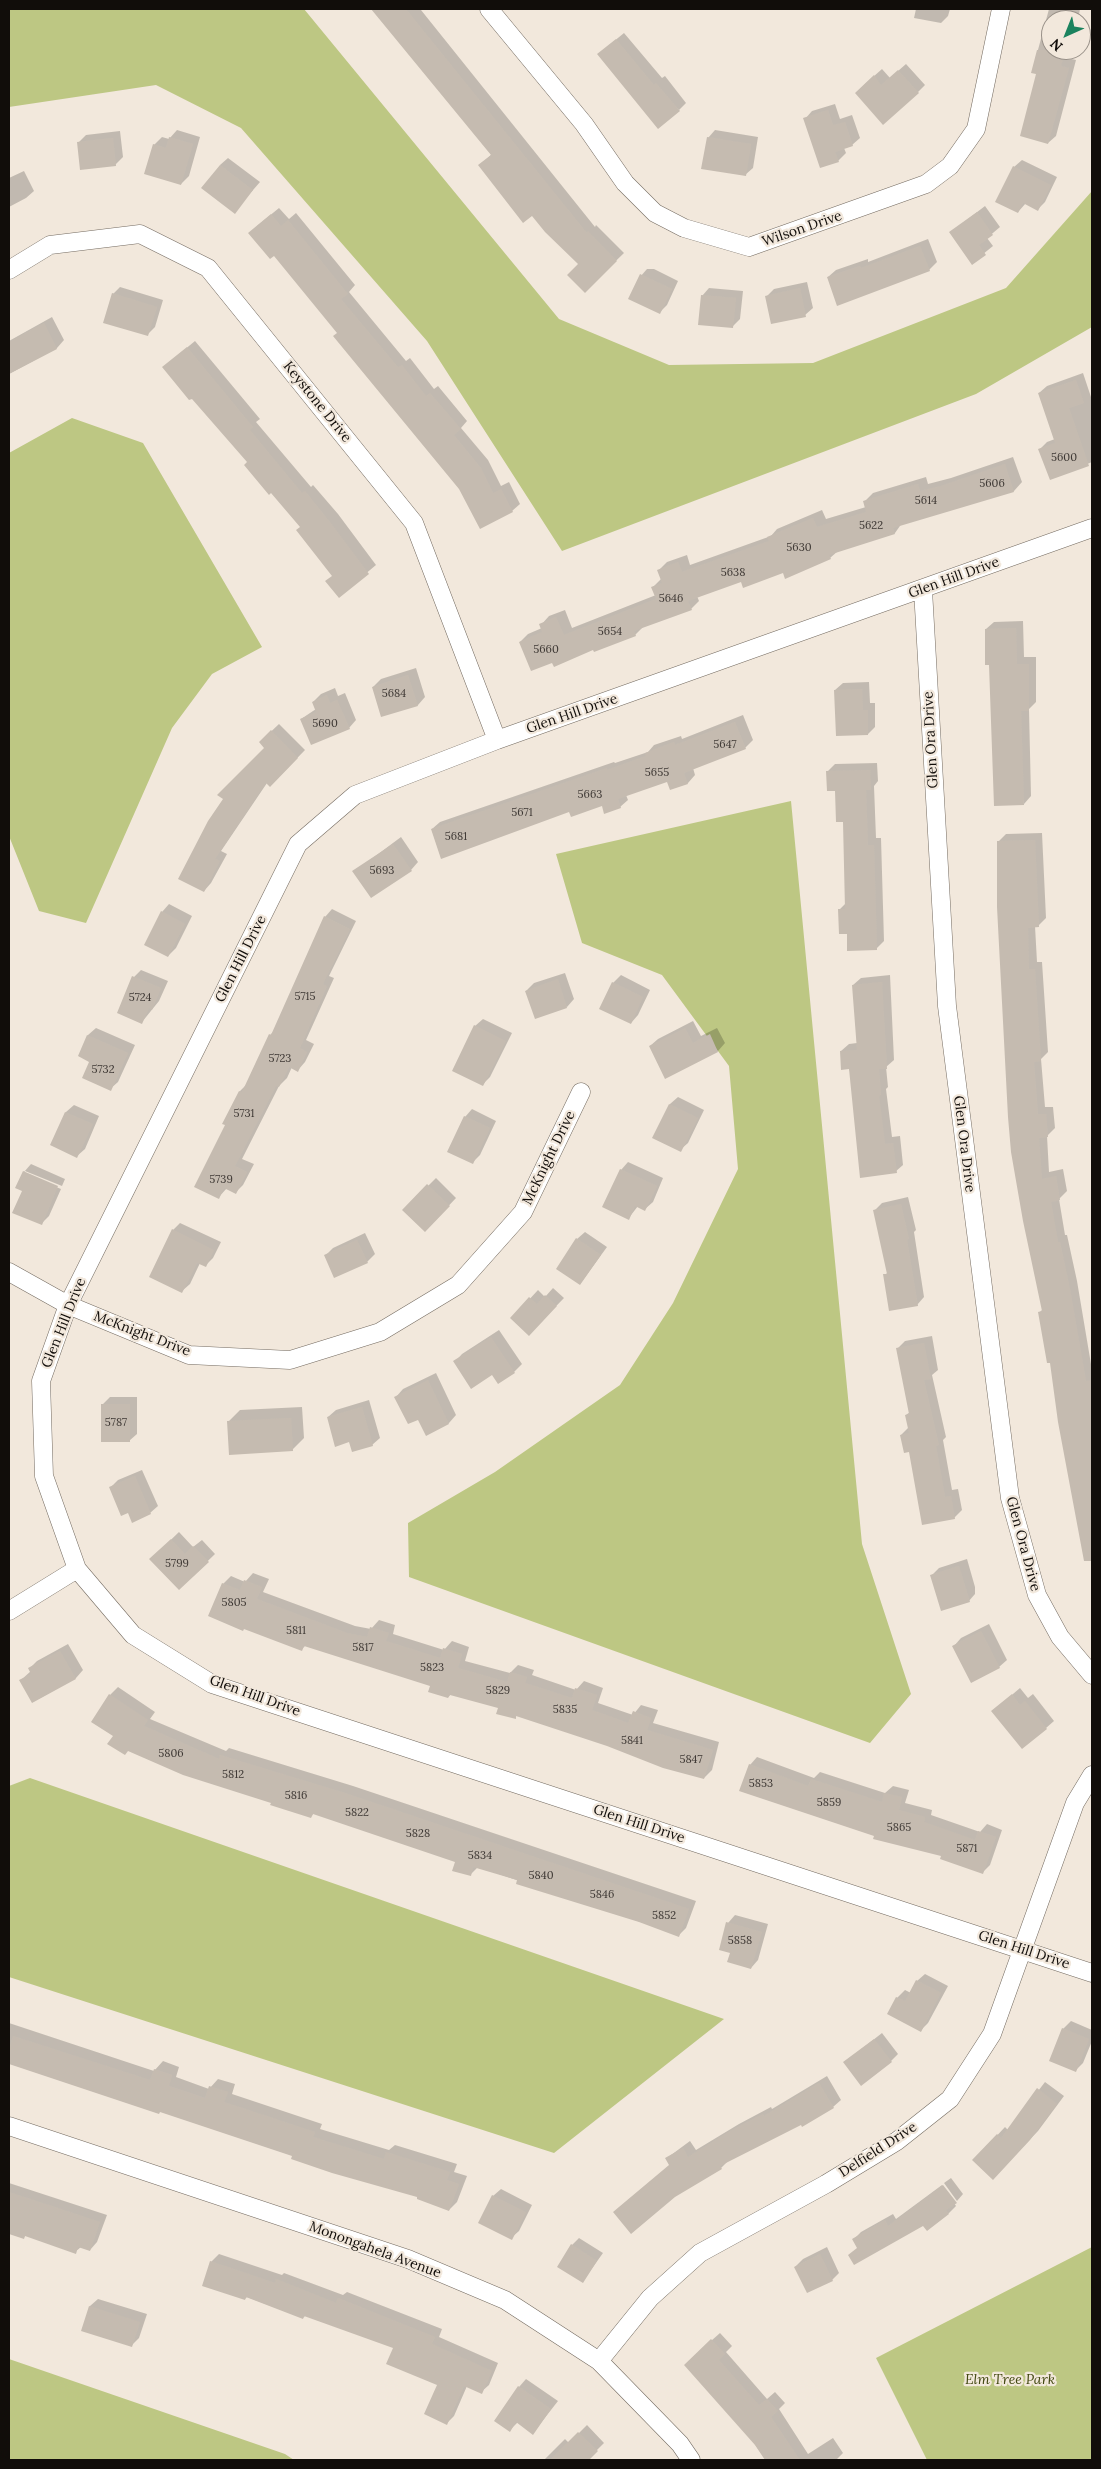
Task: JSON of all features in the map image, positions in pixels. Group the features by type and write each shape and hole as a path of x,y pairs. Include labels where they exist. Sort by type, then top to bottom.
{"street":[{"name":"Wilson Drive","path":"489,9 584,124 625,183 655,214 684,228 750,247 918,187 950,166 976,129 1001,9"},
{"name":"Keystone Drive","path":"9,270 50,245 140,234 208,268 414,523 497,740"},
{"name":"Glen Hill Drive","path":"1092,528 923,590 497,740 355,795 298,844 68,1305 41,1381 44,1476 77,1569 133,1635 212,1684 1092,1973"},
{"name":"Glen Ora Drive","path":"923,590 946,1006 1010,1498 1037,1595 1060,1637 1092,1675"},
{"name":"McKnight Drive","path":"9,1272 68,1305 190,1355 290,1360 380,1332 458,1285 523,1212 581,1092"},
{"path":"9,1611 77,1569"},
{"name":"Delfield Drive","path":"599,2361 650,2298 700,2253 826,2184 897,2141 950,2099 992,2034 1075,1803 1092,1775"},
{"name":"Monongahela Avenue","path":"9,2126 408,2259 505,2300 599,2361 680,2444 691,2460"}],"green space":[{"path":"9,9 304,9 559,319 669,365 813,363 1006,288 1092,191 1092,327 976,394 562,551 427,341 241,128 156,85 9,107"},
{"path":"72,418 143,443 262,647 212,674 172,728 86,923 39,911 9,836 9,453"},
{"path":"791,801 862,1544 911,1694 870,1743 409,1577 408,1523 495,1472 620,1385 673,1303 738,1169 729,1066 662,975 582,943 556,854"},
{"path":"30,1778 724,2019 554,2153 9,1977 9,1786"},
{"name":"Elm Tree Park","path":"1092,2247 1092,2460 927,2460 876,2358"},
{"path":"9,2359 285,2454 294,2460 10,2460"}],"building":[{"path":"371,9 406,9 587,233 588,231 617,261 585,293 567,275 578,264 545,232 532,216 523,223 478,165 491,155"},
{"path":"616,39 654,85 656,83 680,111 658,129 597,54"},
{"path":"1037,50 1041,50 1041,60 1062,60 1061,66 1069,68 1048,144 1020,136 1036,74 1031,73"},
{"path":"898,70 919,93 883,125 855,93 874,75 881,85"},
{"path":"828,110 833,125 845,122 853,146 835,152 839,162 820,168 803,118"},
{"path":"169,137 193,144 181,185 144,174 153,144 166,148"},
{"path":"707,137 751,144 746,176 701,169"},
{"path":"113,138 116,166 80,170 77,142"},
{"path":"220,165 253,190 235,214 201,188"},
{"path":"1013,166 1051,185 1038,211 1023,203 1018,213 995,202"},
{"path":"977,212 993,235 979,245 986,255 972,265 949,232"},
{"path":"271,214 281,226 288,220 348,294 341,299 398,367 402,365 426,396 430,393 461,429 454,435 481,468 493,493 501,489 513,512 480,529 459,489 333,336 337,333 274,256 270,259 248,233"},
{"path":"920,246 930,271 837,306 827,277 860,266 861,268"},
{"path":"640,274 672,289 660,314 628,299"},
{"path":"800,288 806,317 771,324 765,296"},
{"path":"112,293 157,307 148,336 103,323"},
{"path":"701,295 736,298 733,328 698,325"},
{"path":"44,323 57,349 9,374 9,342"},
{"path":"187,347 253,427 250,430 302,493 305,491 369,574 339,598 325,581 332,576 296,530 300,527 271,493 269,495 244,465 247,462 192,399 189,400 162,367"},
{"path":"1076,380 1084,403 1069,408 1089,466 1050,480 1038,449 1055,443 1038,393"},
{"path":"1005,464 1014,492 893,528 895,534 829,555 831,559 785,579 783,573 743,588 741,582 688,601 692,610 634,631 636,636 594,652 593,650 554,667 552,663 531,671 519,642 542,632 539,624 556,617 564,635 656,599 651,587 662,583 657,570 678,562 682,572 769,541 767,537 813,518 817,527 866,512 863,501 918,484 920,491 941,486"},
{"path":"1016,628 1017,664 1029,664 1029,711 1021,711 1024,805 994,806 989,665 985,665 985,629"},
{"path":"408,675 418,706 381,717 372,687"},
{"path":"862,689 863,710 868,710 868,735 836,736 834,690"},
{"path":"327,695 330,703 337,700 350,729 311,745 300,719 316,712 312,702"},
{"path":"735,722 746,749 684,773 688,784 670,790 667,782 618,799 621,808 604,814 602,806 571,817 569,812 441,859 431,829 607,768 607,770 646,756 645,753 674,742 675,745"},
{"path":"271,730 298,758 270,787 266,783 215,859 220,861 204,892 178,879 208,821 223,799 217,795 264,748 259,742"},
{"path":"870,770 871,790 866,790 868,845 874,845 877,950 847,951 847,934 839,934 838,909 845,909 843,822 836,822 835,791 827,791 826,771"},
{"path":"1035,840 1039,927 1028,928 1029,969 1035,969 1041,1061 1034,1062 1038,1114 1046,1114 1048,1137 1039,1138 1042,1179 1056,1176 1060,1200 1051,1202 1058,1242 1060,1242 1070,1289 1086,1381 1092,1380 1092,1561 1084,1561 1058,1422 1050,1363 1047,1363 1038,1312 1042,1311 1023,1221 1011,1152 1008,1117 997,907 997,841"},
{"path":"393,844 412,871 371,898 352,871"},
{"path":"161,911 185,924 168,957 144,945"},
{"path":"324,916 350,929 323,984 327,986 300,1048 307,1052 298,1072 289,1067 279,1087 276,1086 235,1166 247,1172 236,1194 224,1188 219,1199 194,1187 225,1125 222,1124 239,1091 242,1092 269,1034 271,1035"},
{"path":"132,976 161,988 152,1010 149,1008 142,1024 117,1013"},
{"path":"558,979 567,1008 535,1019 525,991"},
{"path":"612,982 643,997 631,1024 599,1009"},
{"path":"882,982 887,1069 879,1069 881,1095 879,1096 885,1144 893,1143 897,1173 860,1178 849,1069 841,1070 840,1051 857,1050 852,985"},
{"path":"474,1025 506,1041 483,1086 452,1071"},
{"path":"685,1028 693,1043 710,1034 718,1052 665,1079 649,1046"},
{"path":"87,1035 128,1053 111,1091 82,1078 89,1062 78,1056"},
{"path":"669,1104 698,1118 681,1152 652,1138"},
{"path":"65,1112 93,1124 77,1158 50,1145"},
{"path":"464,1116 490,1128 473,1164 447,1152"},
{"path":"620,1169 657,1186 645,1211 635,1206 629,1220 602,1207"},
{"path":"23,1171 58,1186 42,1225 12,1213 22,1191 15,1188"},
{"path":"427,1184 450,1206 425,1232 402,1210"},
{"path":"901,1204 909,1239 907,1240 918,1306 889,1311 883,1274 887,1274 873,1210"},
{"path":"172,1229 214,1250 206,1267 197,1263 182,1293 149,1277"},
{"path":"576,1238 601,1255 580,1285 556,1269"},
{"path":"357,1240 368,1263 334,1278 324,1255"},
{"path":"545,1295 557,1306 529,1336 510,1318 529,1297 537,1304"},
{"path":"491,1337 515,1373 498,1384 492,1375 471,1389 453,1361"},
{"path":"924,1343 931,1379 924,1380 939,1445 936,1446 945,1497 951,1496 955,1519 922,1525 909,1452 904,1453 900,1435 909,1433 905,1415 909,1414 896,1348"},
{"path":"428,1380 449,1424 426,1436 418,1420 408,1424 394,1397"},
{"path":"101,1404 130,1404 130,1442 101,1442"},
{"path":"362,1407 373,1446 352,1452 349,1442 335,1447 327,1417"},
{"path":"291,1418 293,1451 229,1455 227,1421"},
{"path":"135,1476 151,1514 132,1523 128,1513 121,1516 109,1487"},
{"path":"171,1539 185,1554 193,1546 209,1562 179,1590 149,1559"},
{"path":"959,1566 970,1602 941,1611 930,1575"},
{"path":"244,1580 262,1587 257,1599 347,1633 367,1637 370,1627 389,1633 386,1641 440,1658 443,1648 462,1654 458,1668 507,1682 510,1672 527,1677 525,1683 572,1698 575,1688 597,1695 592,1710 628,1723 633,1711 651,1718 647,1730 713,1750 704,1779 663,1768 607,1746 516,1716 516,1719 496,1714 498,1708 450,1695 448,1698 428,1692 430,1686 304,1646 302,1651 244,1629 243,1631 208,1616 222,1583 240,1590"},
{"path":"981,1631 1000,1668 971,1683 952,1646"},
{"path":"60,1651 76,1679 32,1703 19,1680 31,1674 28,1668"},
{"path":"109,1694 148,1720 144,1726 219,1759 220,1755 345,1793 689,1909 679,1937 639,1922 516,1884 517,1880 473,1867 471,1876 452,1871 455,1862 313,1814 311,1818 270,1805 271,1803 183,1775 128,1751 125,1755 107,1744 113,1736 91,1722"},
{"path":"1012,1694 1020,1705 1025,1701 1047,1729 1022,1749 991,1711"},
{"path":"749,1764 808,1786 811,1779 882,1802 884,1793 902,1797 899,1810 925,1817 924,1822 975,1840 978,1831 996,1837 983,1874 940,1859 941,1856 873,1839 874,1836 739,1791"},
{"path":"726,1922 762,1932 751,1969 727,1962 730,1953 719,1950"},
{"path":"916,1980 941,1993 921,2032 887,2014 896,1997 905,2001"},
{"path":"1062,2028 1089,2039 1076,2072 1049,2061"},
{"path":"13,2036 150,2080 154,2069 172,2075 169,2086 205,2098 209,2086 228,2092 224,2102 315,2132 313,2137 384,2159 386,2152 450,2172 447,2180 459,2184 449,2211 417,2199 417,2197 332,2173 291,2159 292,2156 9,2064 9,2049"},
{"path":"874,2039 892,2062 861,2086 843,2062"},
{"path":"819,2083 834,2108 802,2127 801,2125 720,2166 722,2169 675,2197 631,2234 613,2212 669,2165 665,2158 683,2148 688,2157 730,2131 763,2114 764,2116"},
{"path":"1037,2088 1057,2104 1030,2140 993,2180 972,2160 997,2134 1001,2138"},
{"path":"943,2185 957,2203 946,2210 949,2214 927,2231 923,2226 854,2265 848,2255 857,2248 852,2239 885,2220 888,2226"},
{"path":"9,2192 100,2222 90,2251 78,2247 76,2254 25,2236 24,2239 9,2234"},
{"path":"492,2195 526,2212 512,2240 478,2223"},
{"path":"571,2244 597,2261 583,2283 557,2267"},
{"path":"820,2254 833,2281 807,2293 794,2267"},
{"path":"210,2261 275,2283 276,2279 336,2303 338,2298 435,2337 432,2344 492,2371 482,2394 464,2386 447,2425 424,2414 437,2385 386,2364 393,2348 304,2316 303,2319 246,2297 245,2300 202,2286"},
{"path":"89,2306 140,2322 132,2347 81,2331"},
{"path":"711,2339 725,2354 719,2360 759,2405 767,2399 778,2411 771,2417 800,2460 765,2460 755,2445 684,2365"},
{"path":"518,2386 551,2409 533,2435 516,2422 510,2432 494,2421"},
{"path":"578,2432 598,2451 589,2460 550,2460"}]}
